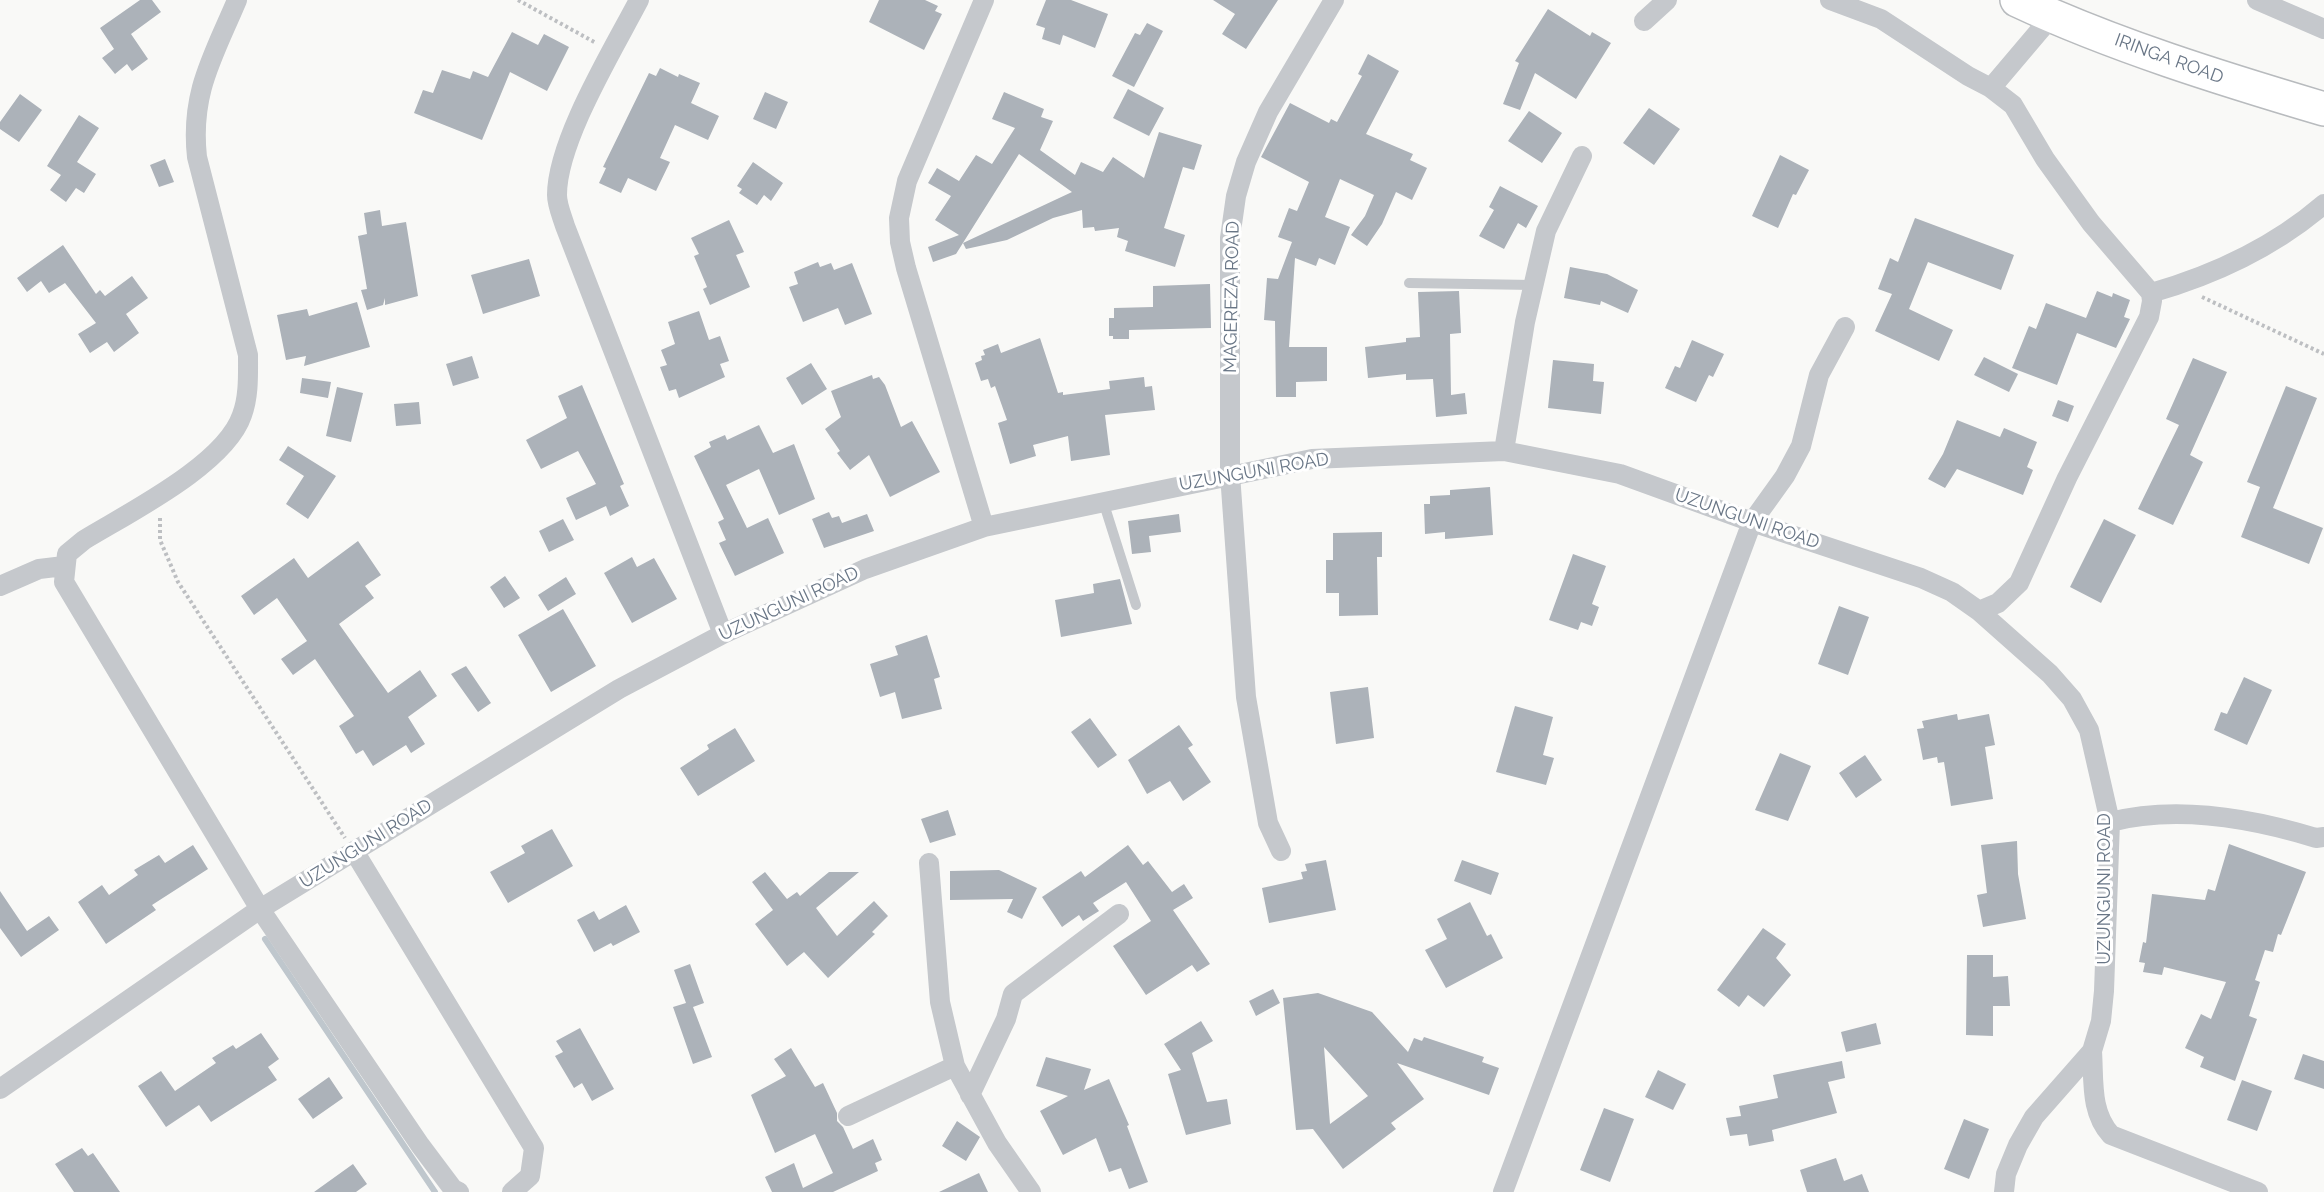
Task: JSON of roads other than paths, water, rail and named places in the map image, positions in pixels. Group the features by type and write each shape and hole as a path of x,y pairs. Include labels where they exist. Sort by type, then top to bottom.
{"highway":[{"name":"IRINGA ROAD","path":"2018,0 2052,16 2238,83 2324,109"}],"street":[{"path":"237,0 198,97 194,132 197,158 248,355 248,385 242,416 226,441 209,460 161,493 84,540 67,554 64,582 260,909 420,1145 453,1189 459,1192"},
{"path":"639,0 570,136 559,169 556,197 569,237 723,634"},
{"path":"984,0 907,181 899,218 900,242 906,268 984,527"},
{"name":"MAGEREZA ROAD","path":"1281,851 1268,823 1246,697 1230,474 1230,238 1236,196 1246,162 1268,112 1334,0"},
{"path":"1644,21 1667,0"},
{"path":"1830,0 1881,19 1968,76 1991,88 2013,105 2045,159 2091,223 2151,294 2149,317 2067,478 2022,576 2010,593 1998,603 1979,611"},
{"path":"2257,0 2324,29"},
{"path":"1991,88 2052,16"},
{"path":"1504,451 1533,285 1546,231 1582,156"},
{"path":"2151,294 2176,286 2264,247 2296,228 2324,204"},
{"path":"1503,1192 1752,522 1785,476 1801,446 1820,375 1845,327"},
{"name":"UZUNGUNI ROAD","path":"0,1089 260,909 619,689 723,634 865,569 984,527 1230,474 1312,459 1504,451 1620,474 1752,522 1921,578 1952,592 1979,611 2050,674 2072,699 2089,730 2110,822 2101,1021 2092,1051 2034,1117 2018,1145 2006,1174 2004,1192"},
{"path":"0,586 39,569 64,566"},
{"path":"2110,822 2140,814 2226,818 2266,823 2316,838 2324,837"},
{"path":"354,851 534,1148 530,1176 512,1192"},
{"path":"929,863 940,1002 955,1066 997,1143 1031,1192"},
{"path":"970,1095 1006,1019 1013,994 1119,914"},
{"path":"2092,1051 2095,1110 2101,1124 2111,1135 2258,1192"},
{"path":"848,1116 955,1066"}],"lane":[{"path":"1409,283 1533,285"},
{"path":"1103,501 1136,605"}],"waterway":[{"path":"265,939 435,1192"}]}
